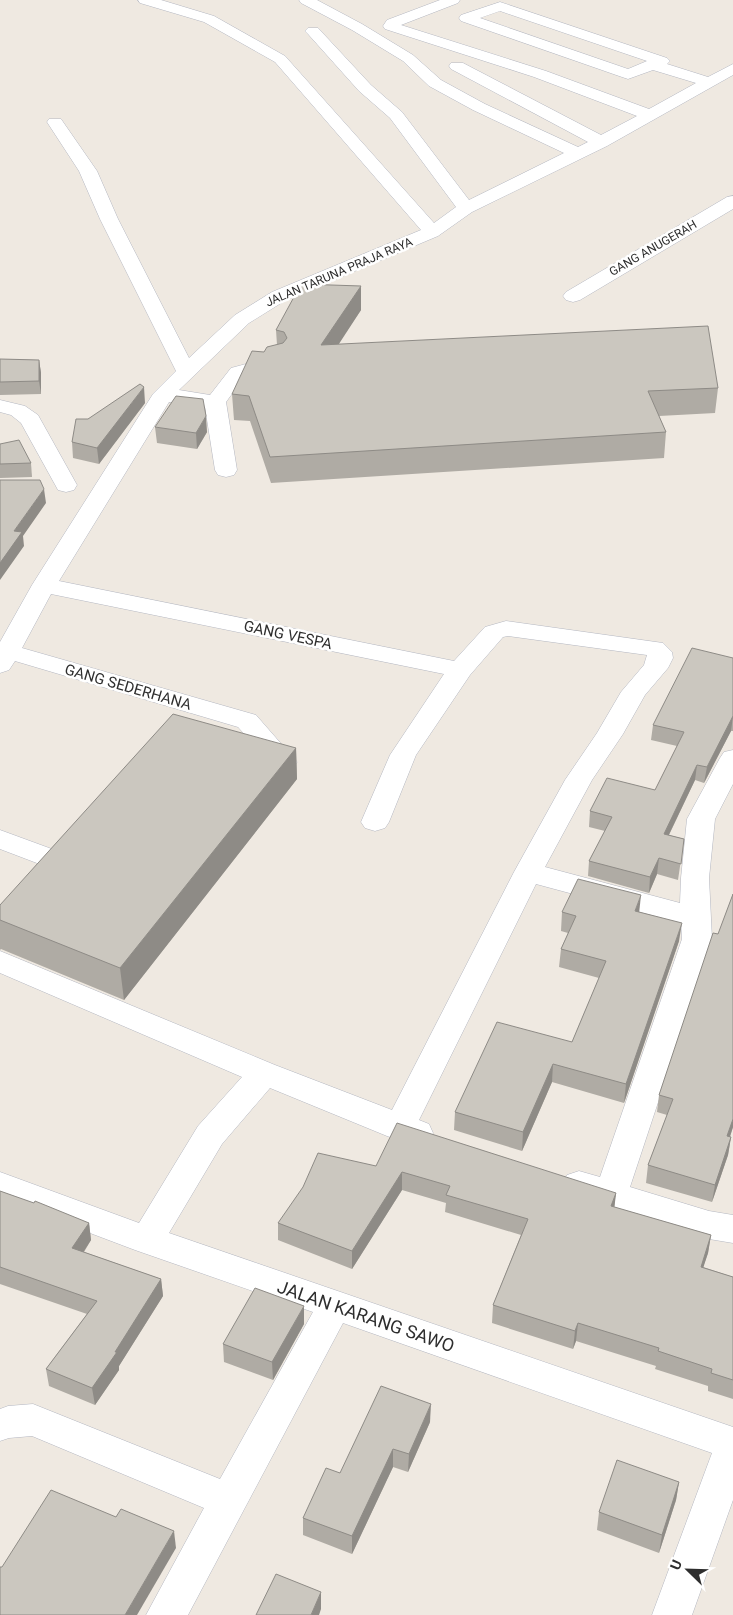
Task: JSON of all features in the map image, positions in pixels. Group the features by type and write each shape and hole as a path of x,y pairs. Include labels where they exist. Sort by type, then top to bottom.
{"street":[{"path":"145,0 210,19 280,59 432,232"},
{"path":"306,0 357,27 408,58 436,84 479,107 577,153"},
{"path":"453,0 392,23 390,26 540,74 650,115"},
{"path":"653,65 662,61 500,6 466,18 628,74 653,65 709,82"},
{"path":"313,32 365,88 396,115 466,208"},
{"path":"457,66 601,142"},
{"name":"JALAN TARUNA PRAJA RAYA","path":"4,659 44,584 163,394 242,319 279,296 432,232 466,208 601,142 733,69"},
{"path":"55,122 88,171 108,219 186,371"},
{"name":"GANG ANUGERAH","path":"573,296 733,201"},
{"path":"226,470 215,402 238,372 276,362"},
{"path":"163,394 215,402"},
{"path":"0,406 18,410 30,420 56,485 107,484"},
{"name":"GANG VESPA","path":"44,584 460,670"},
{"path":"375,822 403,755 460,670 494,632 506,628 654,648 660,652 660,658 655,668 634,692 610,734 579,780 528,872 399,1127"},
{"name":"GANG SEDERHANA","path":"4,659 247,722 284,762"},
{"path":"611,1194 697,939 694,917 695,878 702,819 733,758"},
{"path":"0,838 50,859"},
{"path":"528,872 694,917"},
{"path":"0,962 264,1073 399,1127 445,1142"},
{"path":"147,1240 210,1135 264,1073"},
{"path":"547,1174 709,1225 733,1229"},
{"name":"JALAN KARANG SAWO","path":"0,1185 147,1240 733,1445"},
{"path":"166,1615 335,1305"},
{"path":"0,1425 8,1422 33,1420 228,1500"},
{"path":"672,1615 733,1445"}],"building":[{"path":"301,284 361,286 321,345 708,326 718,388 648,391 666,432 270,457 249,396 232,394 252,351 264,352 267,347 283,343 287,338 284,332 276,330"},
{"path":"0,359 39,360 39,381 0,382"},
{"path":"140,384 144,387 97,448 72,442 76,419 88,419"},
{"path":"176,396 203,399 206,416 196,433 155,427"},
{"path":"19,440 31,463 0,464 0,444"},
{"path":"0,480 40,480 44,489 14,531 22,532 0,563"},
{"path":"692,648 733,658 733,716 707,767 697,765 664,834 684,839 681,864 659,858 650,877 589,861 612,817 590,811 607,778 655,790 684,732 653,725"},
{"path":"173,714 296,748 120,968 0,920 0,905"},
{"path":"578,879 641,895 635,911 682,923 626,1084 553,1064 523,1132 455,1112 497,1022 572,1042 606,961 561,949 576,916 562,912"},
{"path":"733,894 733,1119 727,1136 731,1137 715,1185 648,1165 673,1099 659,1095 713,933 718,934"},
{"path":"397,1123 616,1193 611,1206 711,1235 701,1267 733,1277 733,1380 711,1373 712,1369 658,1351 659,1348 578,1323 575,1331 493,1305 528,1219 446,1195 450,1186 402,1172 352,1251 278,1223 303,1187 318,1153 376,1166"},
{"path":"0,1191 34,1203 35,1201 89,1223 72,1248 161,1279 115,1352 117,1352 92,1388 46,1369 97,1301 0,1267"},
{"path":"255,1288 304,1306 272,1362 223,1344"},
{"path":"381,1386 431,1404 409,1454 393,1449 352,1536 303,1518 326,1468 340,1473"},
{"path":"617,1460 679,1482 662,1535 599,1512"},
{"path":"51,1490 116,1517 121,1509 174,1531 125,1615 0,1615 0,1567 2,1567"},
{"path":"276,1574 321,1592 311,1615 256,1615"}]}
